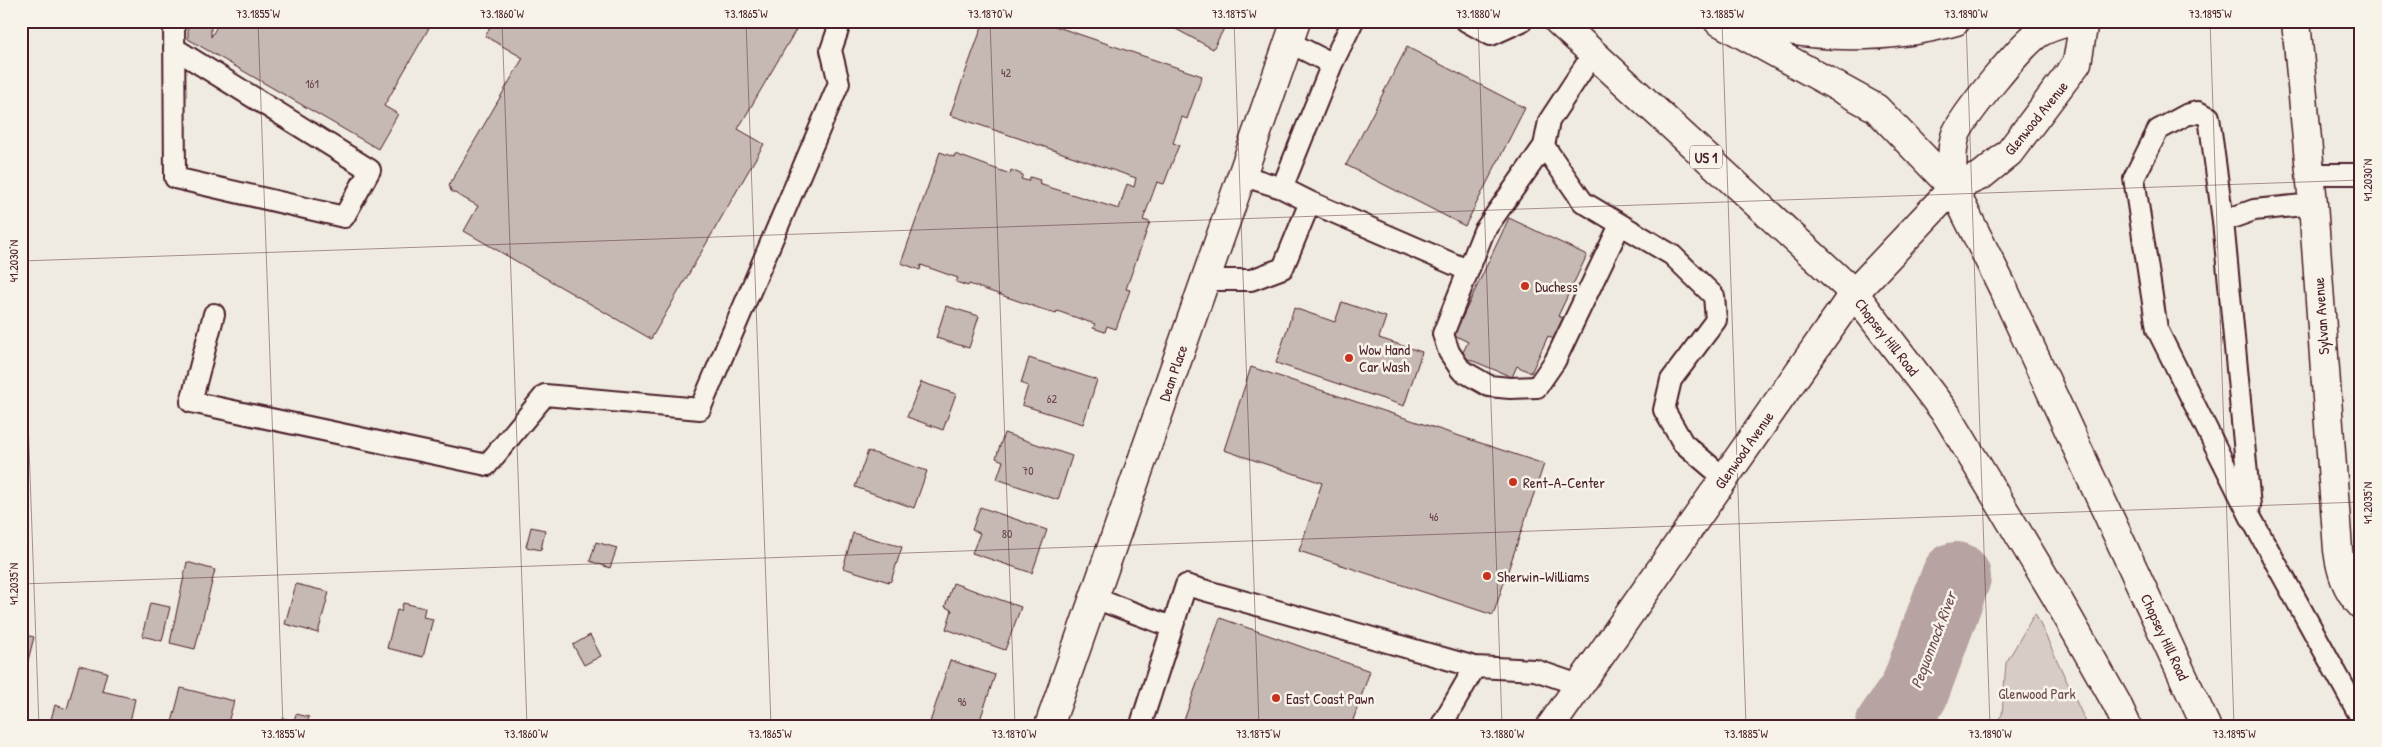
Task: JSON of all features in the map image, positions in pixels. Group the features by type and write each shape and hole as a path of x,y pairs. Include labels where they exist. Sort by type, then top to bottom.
{"main road":[{"name":"Chopsey Hill Road","path":"1558,21 1854,294 1947,415 2057,598 2117,704 2127,726"},
{"name":"Chopsey Hill Road","path":"1718,21 1876,108 1953,188 2003,288 2206,726"},
{"path":"1750,21 1783,30 1830,35 1906,32 1956,21"},
{"path":"1953,188 1952,153 1956,136 1963,120 2026,44 2039,33 2072,21"},
{"name":"Glenwood Avenue","path":"1551,726 1854,294 1953,188 1989,170 2009,153 2078,63 2084,21"},
{"name":"Sylvan Avenue","path":"2296,21 2313,204 2338,550 2341,571 2346,584 2353,597 2361,605"},
{"name":"Dean Place","path":"1049,726 1292,32"}],"lane":[{"path":"174,21 174,48 175,178 344,217 370,170 174,48"},
{"path":"214,314 191,402 487,465 545,395 700,409 839,83 831,50 841,21"},
{"path":"1282,188 1332,64 1353,21"},
{"path":"1466,21 1491,36 1522,21"},
{"path":"1292,32 1332,64"},
{"path":"1593,54 1549,121 1544,146 1484,231 1467,270 1443,334 1449,352 1461,370 1489,386 1510,388 1537,387 1555,361 1620,225"},
{"path":"2251,518 2222,221 2209,117 2198,112 2186,114 2158,130 2134,178 2157,329 2251,518 2361,718"},
{"path":"1544,146 1583,202 1672,255 1714,296 1716,320 1671,380 1664,410 1683,443 1724,478"},
{"path":"2310,174 2361,174"},
{"path":"1241,175 1282,188 1467,270"},
{"path":"1205,280 1251,280 1283,268 1310,202"},
{"path":"2222,221 2254,210 2313,204"},
{"path":"1142,721 1186,585 1475,667 1535,670 1579,685"},
{"path":"1094,598 1172,627"},
{"path":"1440,726 1475,667"}],"green space":[{"name":"Glenwood Park","path":"2035,613 2088,726 1991,726 2002,715 2006,663"}],"building":[{"path":"188,21 211,21 211,37 220,21 433,21 384,106 398,114 378,149 188,39"},
{"path":"494,21 801,21 738,129 764,144 651,339 464,231 478,206 451,191 449,185 523,58 485,36"},
{"path":"984,21 1040,21 1202,76 1187,119 1182,117 1173,143 1179,145 1164,184 1157,182 1143,220 1150,222 1126,289 1130,290 1116,329 1107,326 1105,332 1093,328 1095,324 1057,311 1056,314 969,284 968,286 956,282 958,278 921,265 920,270 901,263 940,152 954,157 955,154 1010,174 1011,170 1023,175 1021,179 1028,181 1030,177 1040,180 1039,184 1119,209 1127,184 1134,187 1136,178 950,115"},
{"path":"1161,21 1228,21 1213,49"},
{"path":"1407,47 1525,108 1465,226 1346,165"},
{"name":"Duchess","path":"1509,218 1587,255 1558,316 1563,318 1553,339 1548,336 1531,373 1517,366 1512,377 1461,356 1468,342 1454,335"},
{"name":"Wow Hand Car Wash","path":"1342,302 1386,317 1379,338 1422,352 1404,406 1276,363 1294,308 1335,322"},
{"path":"946,306 979,316 969,348 936,338"},
{"path":"1029,358 1097,380 1083,424 1022,405 1028,386 1021,383"},
{"path":"1251,367 1544,464 1493,615 1299,551 1322,483 1224,450"},
{"path":"921,382 956,394 943,430 907,417"},
{"path":"1004,433 1072,456 1058,500 997,479 1003,461 996,458"},
{"path":"868,451 927,471 914,508 855,487"},
{"path":"980,507 1047,530 1032,573 972,553 980,533 972,530"},
{"path":"531,527 545,530 541,550 526,547"},
{"path":"853,533 902,547 891,581 843,568"},
{"path":"596,542 617,548 610,568 590,561"},
{"path":"187,562 215,570 195,649 170,643"},
{"path":"953,583 1021,607 1005,650 946,629 952,610 945,607"},
{"path":"296,584 329,592 318,633 285,624"},
{"path":"150,603 170,607 162,641 142,636"},
{"path":"403,603 425,608 423,617 433,619 423,657 387,648 397,610 401,611"},
{"name":"East Coast Pawn","path":"1220,618 1370,671 1351,726 1182,726"},
{"path":"21,634 34,637 21,688"},
{"path":"590,635 601,656 584,665 573,645"},
{"path":"950,660 995,675 978,726 941,726 930,722"},
{"path":"79,665 107,672 102,691 135,699 129,726 49,726 55,705 67,709"},
{"path":"181,688 234,701 227,726 171,726"},
{"path":"296,714 309,717 307,723 316,726 281,726 283,718 294,721"}],"waterway":[{"name":"Pequonnock River","path":"1890,726 1914,692 1956,577"}],"place":[{"name":"Duchess","path":"1525,286"},
{"name":"Wow Hand Car Wash","path":"1349,358"},
{"name":"Rent-A-Center","path":"1513,482"},
{"name":"Sherwin-Williams","path":"1487,576"},
{"name":"East Coast Pawn","path":"1276,698"}]}
